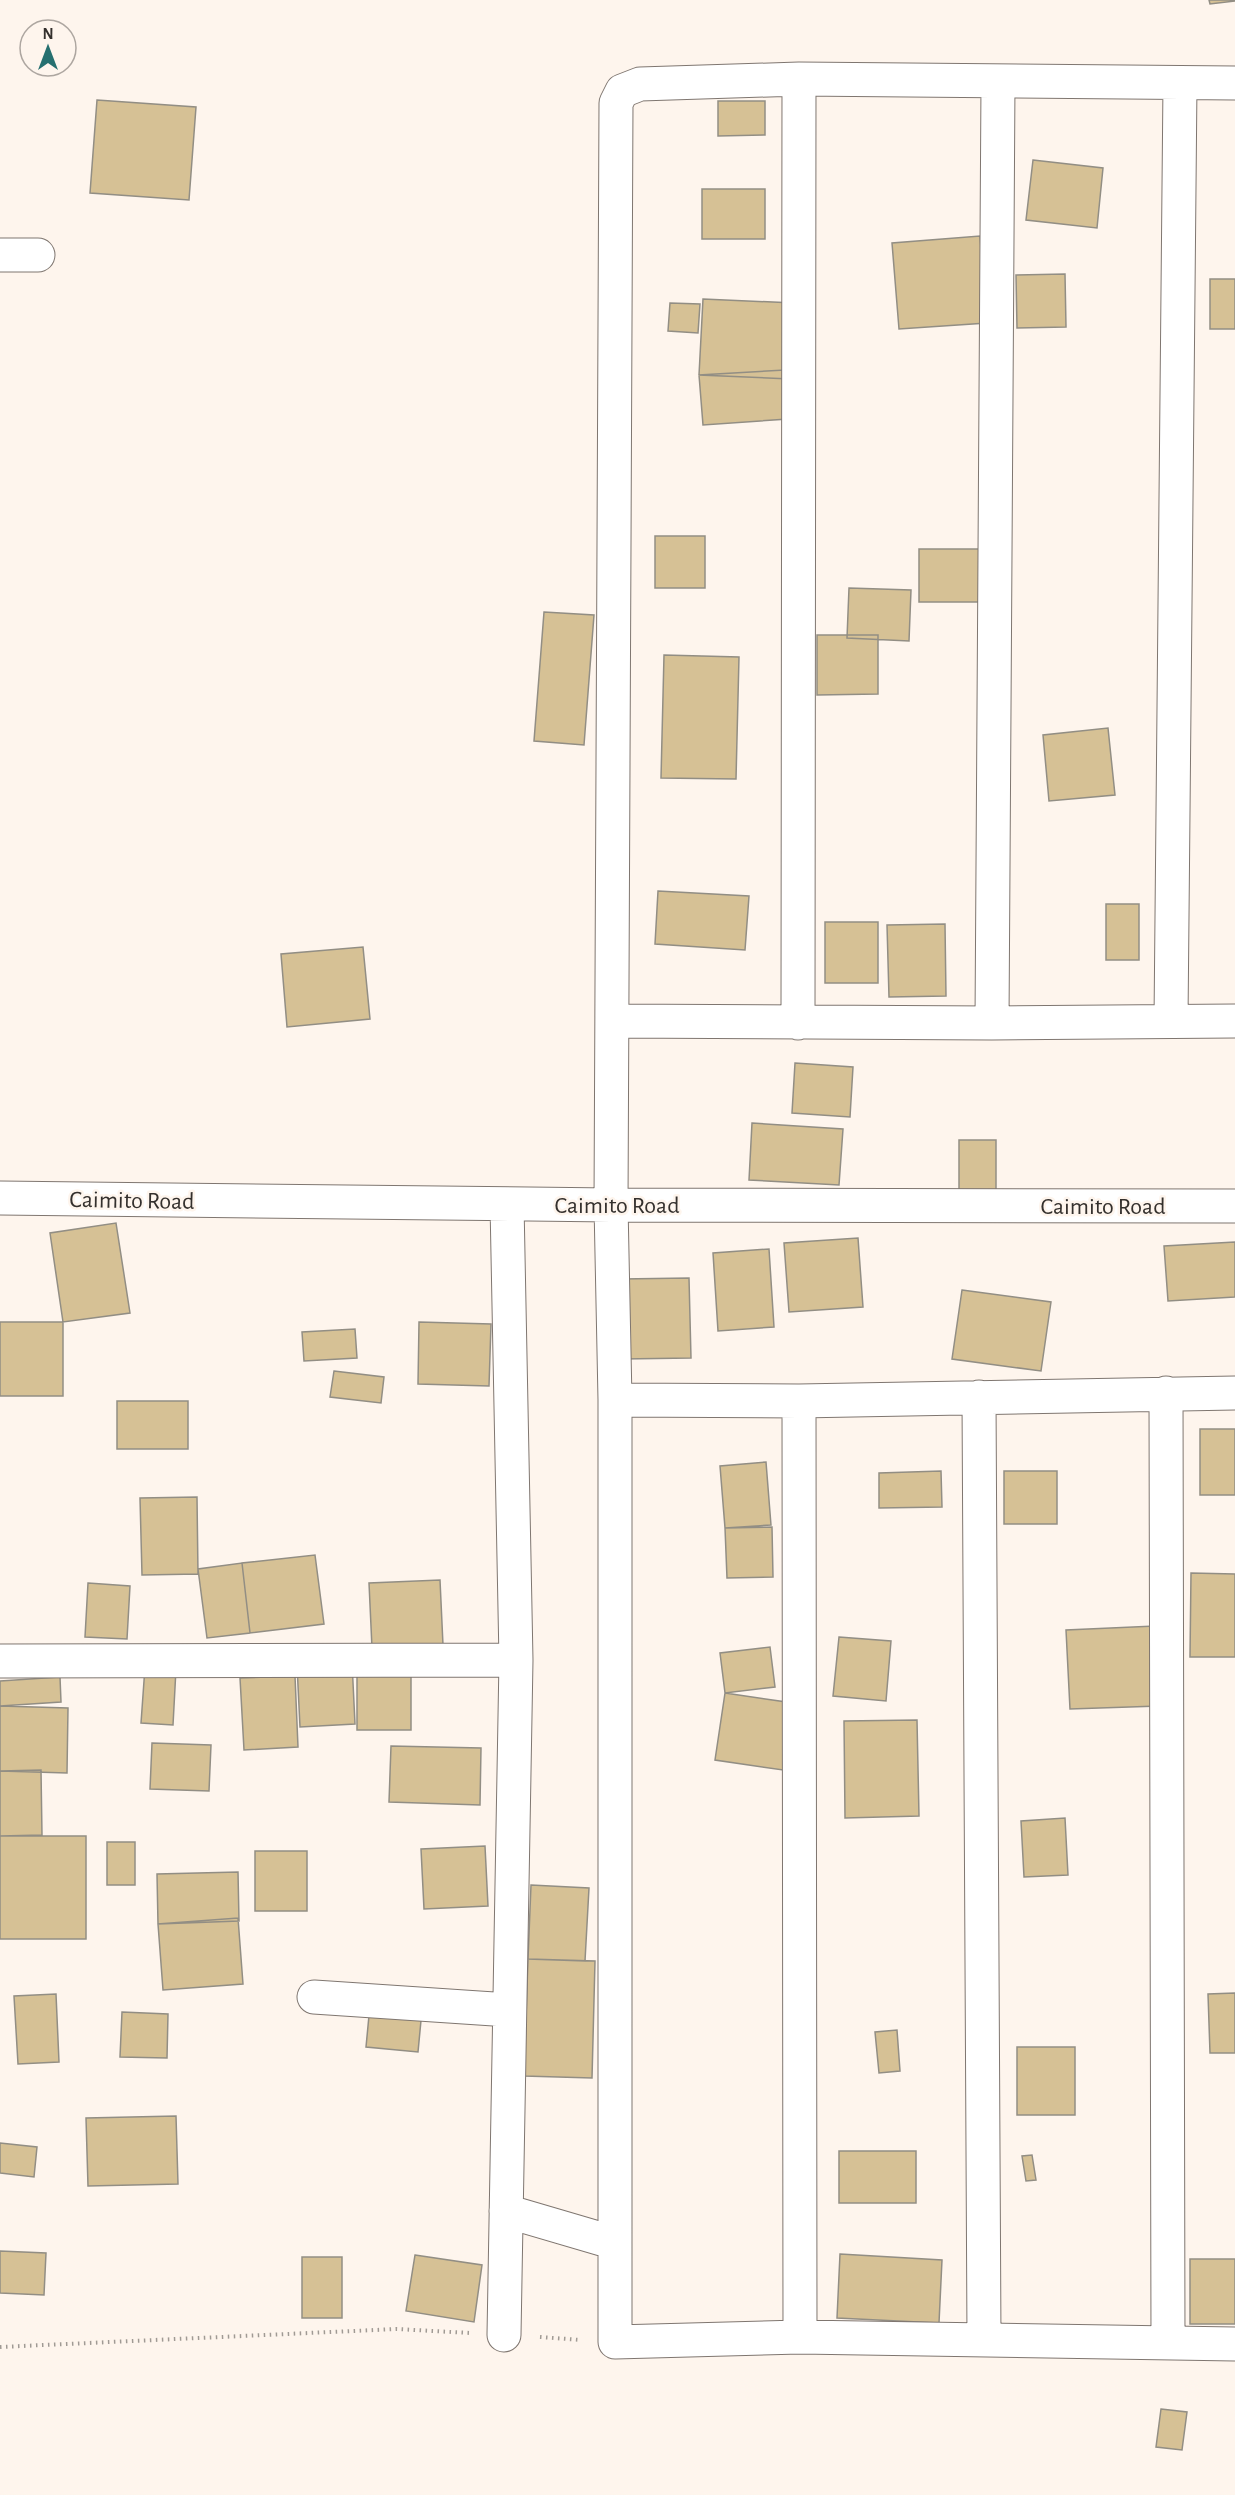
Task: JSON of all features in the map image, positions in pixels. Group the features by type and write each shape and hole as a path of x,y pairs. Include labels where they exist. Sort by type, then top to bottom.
{"street":[{"path":"798,79 798,1023"},
{"path":"1235,83 798,79 640,84 622,91 616,103 611,1205 615,1400 615,2342 800,2337 1235,2344"},
{"path":"992,1023 998,82"},
{"path":"1171,1021 1180,82"},
{"path":"0,255 38,255"},
{"path":"613,1021 992,1023 1235,1020"},
{"name":"Caimito Road","path":"0,1198 611,1205 1235,1206"},
{"path":"504,2335 516,1660 507,1204"},
{"path":"1166,1393 1168,2342"},
{"path":"615,1400 798,1401 1235,1393"},
{"path":"979,1397 984,2339"},
{"path":"798,1401 800,2337"},
{"path":"0,1661 516,1660"},
{"path":"314,1997 509,2010"},
{"path":"506,2211 615,2243"}],"path":[{"path":"0,2347 397,2329 615,2342"}],"building":[{"path":"1209,0 1235,0 1235,1 1210,4"},
{"path":"97,100 196,107 189,200 90,193"},
{"path":"718,101 765,101 765,135 718,136"},
{"path":"1033,160 1103,168 1097,228 1026,220"},
{"path":"702,189 765,189 765,239 702,239"},
{"path":"980,236 987,323 899,329 892,243"},
{"path":"1065,274 1066,327 1017,328 1016,275"},
{"path":"1210,279 1235,279 1235,329 1210,329"},
{"path":"703,299 794,303 790,379 699,375"},
{"path":"670,303 700,304 698,333 668,331"},
{"path":"785,370 788,419 703,425 699,375"},
{"path":"655,536 705,536 705,588 655,588"},
{"path":"919,549 986,549 986,602 919,602"},
{"path":"849,588 911,590 909,641 847,638"},
{"path":"544,612 594,615 584,745 534,741"},
{"path":"817,635 878,635 878,694 817,695"},
{"path":"664,655 739,657 736,779 661,778"},
{"path":"1108,728 1115,795 1049,801 1043,735"},
{"path":"658,891 749,896 745,950 655,944"},
{"path":"1106,904 1139,904 1139,960 1106,960"},
{"path":"825,922 878,922 878,983 825,983"},
{"path":"945,924 946,996 889,997 887,925"},
{"path":"363,947 370,1019 287,1027 281,954"},
{"path":"795,1063 853,1067 850,1117 792,1113"},
{"path":"752,1123 843,1129 839,1185 749,1180"},
{"path":"959,1140 996,1140 996,1205 959,1205"},
{"path":"116,1223 130,1313 63,1322 50,1233"},
{"path":"858,1238 863,1307 789,1312 784,1243"},
{"path":"1235,1242 1235,1297 1168,1301 1164,1246"},
{"path":"769,1249 774,1327 718,1331 713,1253"},
{"path":"689,1278 691,1358 622,1359 621,1279"},
{"path":"962,1290 1051,1302 1041,1371 952,1359"},
{"path":"0,1322 63,1322 63,1396 0,1396"},
{"path":"419,1322 491,1324 489,1386 418,1384"},
{"path":"355,1329 357,1358 304,1361 302,1332"},
{"path":"334,1371 384,1377 381,1403 330,1397"},
{"path":"117,1401 188,1401 188,1449 117,1449"},
{"path":"1200,1429 1235,1429 1235,1495 1200,1495"},
{"path":"766,1462 771,1525 725,1528 720,1466"},
{"path":"941,1471 942,1507 879,1508 879,1473"},
{"path":"1004,1471 1057,1471 1057,1524 1004,1524"},
{"path":"197,1497 198,1574 142,1575 140,1498"},
{"path":"772,1527 773,1577 727,1578 725,1528"},
{"path":"315,1555 324,1624 250,1633 242,1563"},
{"path":"242,1563 250,1633 207,1638 198,1569"},
{"path":"1191,1573 1235,1574 1235,1657 1190,1657"},
{"path":"440,1580 443,1645 372,1648 369,1583"},
{"path":"88,1583 130,1586 127,1639 85,1637"},
{"path":"1155,1626 1159,1706 1070,1709 1066,1630"},
{"path":"839,1637 891,1641 886,1701 833,1696"},
{"path":"770,1647 775,1687 725,1693 720,1653"},
{"path":"352,1662 355,1724 300,1727 297,1665"},
{"path":"357,1666 411,1666 411,1730 357,1730"},
{"path":"145,1667 176,1669 173,1725 141,1723"},
{"path":"295,1676 298,1747 244,1750 240,1678"},
{"path":"60,1677 61,1702 0,1706 0,1681"},
{"path":"725,1693 793,1703 783,1770 715,1760"},
{"path":"0,1706 68,1708 67,1773 0,1771"},
{"path":"917,1720 919,1816 845,1818 844,1721"},
{"path":"152,1743 211,1745 209,1791 150,1789"},
{"path":"391,1746 481,1748 480,1805 389,1802"},
{"path":"41,1770 42,1835 0,1836 0,1771"},
{"path":"1065,1818 1068,1875 1024,1877 1021,1821"},
{"path":"0,1836 86,1836 86,1939 0,1939"},
{"path":"107,1842 135,1842 135,1885 107,1885"},
{"path":"485,1846 488,1906 424,1909 421,1849"},
{"path":"255,1851 307,1851 307,1911 255,1911"},
{"path":"238,1872 239,1921 158,1924 157,1874"},
{"path":"531,1885 589,1888 585,1961 528,1959"},
{"path":"238,1918 243,1984 163,1990 158,1924"},
{"path":"528,1959 595,1961 592,2078 524,2076"},
{"path":"1235,1993 1235,2053 1210,2053 1208,1994"},
{"path":"56,1994 59,2062 18,2064 14,1996"},
{"path":"370,2005 422,2010 418,2052 366,2047"},
{"path":"122,2012 168,2014 167,2058 120,2057"},
{"path":"897,2030 900,2071 879,2073 875,2032"},
{"path":"1017,2047 1075,2047 1075,2115 1017,2115"},
{"path":"176,2116 178,2184 88,2186 86,2118"},
{"path":"0,2143 37,2147 34,2177 0,2173"},
{"path":"839,2151 916,2151 916,2203 839,2203"},
{"path":"1032,2155 1036,2180 1026,2181 1022,2156"},
{"path":"0,2251 46,2253 44,2295 0,2293"},
{"path":"840,2254 942,2260 939,2323 837,2318"},
{"path":"415,2255 482,2265 474,2322 406,2311"},
{"path":"302,2257 342,2257 342,2318 302,2318"},
{"path":"1190,2259 1235,2259 1235,2324 1190,2324"},
{"path":"1161,2409 1187,2412 1182,2450 1156,2447"}]}
